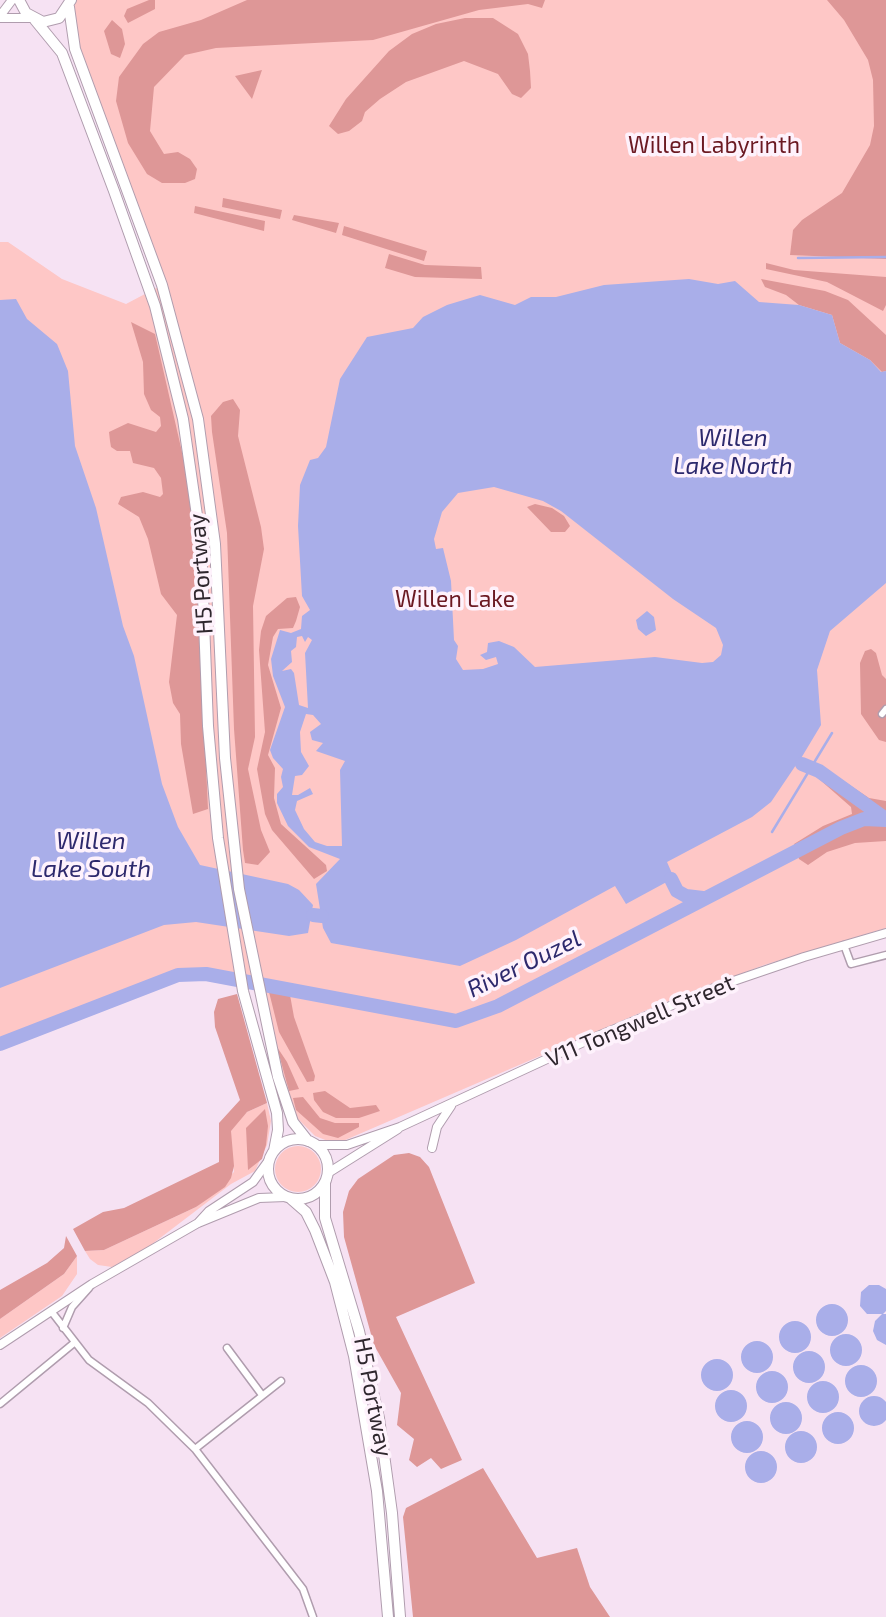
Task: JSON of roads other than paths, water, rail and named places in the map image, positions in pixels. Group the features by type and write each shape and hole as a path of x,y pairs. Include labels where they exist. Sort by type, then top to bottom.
{"main road":[{"name":"H5 Portway","path":"19,0 62,53 155,306 183,419 200,529 208,726 228,915 248,1013 282,1111 312,1143"},
{"name":"H5 Portway","path":"71,2 75,49 162,285 198,419 212,512 232,835 277,1093"},
{"path":"33,19 59,18 71,2"},
{"name":"H5 Portway","path":"271,1156 282,1111"},
{"path":"289,1140 312,1143 326,1157 327,1178 310,1197 288,1198 271,1182 271,1156 289,1140"},
{"name":"H5 Portway","path":"327,1178 325,1218 359,1331 379,1418 392,1513 400,1617"},
{"name":"H5 Portway","path":"288,1198 306,1212 316,1230 335,1282 354,1356 377,1491 387,1615"}],"street":[{"path":"0,17 12,0"},
{"path":"0,17 33,19"},
{"name":"V11 Tongwell Street","path":"312,1143 347,1145 400,1127 654,1012 754,973 886,933"},
{"path":"844,945 851,964 886,955"},
{"path":"432,1148 437,1127 453,1104"},
{"name":"V11 Tongwell Street","path":"327,1178 383,1142 400,1127"},
{"path":"198,1223 209,1211 253,1182 271,1156"},
{"path":"0,1345 92,1284 198,1223 259,1198 288,1198"},
{"path":"63,1328 72,1307 92,1284"},
{"path":"51,1311 89,1360 157,1410 195,1449 303,1589 313,1617"},
{"path":"0,1404 74,1343"},
{"path":"227,1348 262,1395"},
{"path":"195,1449 281,1381"}],"water":[{"name":"Willen Lake North","path":"689,279 718,284 735,281 759,302 799,305 832,315 840,343 870,360 881,372 886,371 886,583 830,631 817,670 821,725 800,760 802,764 796,765 771,802 752,817 667,862 674,878 626,904 615,886 516,940 460,966 331,943 323,928 316,884 340,859 309,847 288,826 277,803 277,794 283,787 283,769 270,750 285,707 273,676 271,659 280,630 291,633 301,629 302,616 310,610 302,596 298,526 300,485 310,460 318,458 326,447 340,379 367,337 413,328 423,317 447,305 480,295 515,305 531,297 556,297 604,285","holes":["494,487 543,501 561,511 673,599 716,628 723,645 721,655 713,662 702,663 655,657 535,667 514,647 499,641 488,643 487,652 480,655 486,660 496,657 498,664 483,669 463,670 456,659 458,646 454,640 451,581 443,548 436,549 434,539 442,512 458,493","302,636 305,642 308,637 312,640 305,653 308,708 299,705 294,673 291,669 282,671 292,662 291,651 296,647 297,637","306,714 313,715 321,724 310,732 312,740 323,743 316,751 345,761 340,770 342,846 327,846 315,842 304,829 295,810 297,801 313,794 310,788 298,795 292,795 295,776 302,775 309,766 301,752 300,732"]},
{"name":"Willen Lake South","path":"16,299 27,319 57,344 68,371 75,446 96,508 123,626 134,656 162,784 178,827 200,865 288,884 299,890 313,905 308,933 289,936 196,922 164,925 0,988 0,300"},
{"path":"647,611 654,617 656,630 646,636 638,629 636,620"},
{"path":"869,1285 879,1285 886,1289 886,1311 883,1314 886,1314 886,1345 877,1340 873,1331 875,1321 882,1314 867,1314 860,1306 861,1292"},
{"path":"832,1304 843,1309 848,1320 843,1331 832,1336 821,1331 816,1320 821,1309"},
{"path":"795,1321 806,1326 811,1337 806,1348 795,1353 784,1348 779,1337 784,1326"},
{"path":"846,1334 857,1339 862,1350 857,1361 846,1366 835,1361 830,1350 835,1339"},
{"path":"757,1341 768,1346 773,1357 768,1368 757,1373 746,1368 741,1357 746,1346"},
{"path":"809,1351 820,1356 825,1367 820,1378 809,1383 798,1378 793,1367 798,1356"},
{"path":"717,1359 728,1364 733,1375 728,1386 717,1391 706,1386 701,1375 706,1364"},
{"path":"861,1365 872,1370 877,1381 872,1392 861,1397 850,1392 845,1381 850,1370"},
{"path":"772,1371 783,1376 788,1387 783,1398 772,1403 761,1398 756,1387 761,1376"},
{"path":"823,1381 834,1386 839,1397 834,1408 823,1413 812,1408 807,1397 812,1386"},
{"path":"731,1390 742,1395 747,1406 742,1417 731,1422 720,1417 715,1406 720,1395"},
{"path":"874,1396 885,1400 889,1411 885,1422 874,1426 863,1422 859,1411 863,1400"},
{"path":"786,1402 797,1407 802,1418 797,1429 786,1434 775,1429 770,1418 775,1407"},
{"path":"838,1412 849,1417 854,1428 849,1439 838,1444 827,1439 822,1428 827,1417"},
{"path":"747,1421 758,1426 763,1437 758,1448 747,1453 736,1448 731,1437 736,1426"},
{"path":"801,1431 812,1436 817,1447 812,1458 801,1463 790,1458 785,1447 790,1436"},
{"path":"761,1451 772,1456 777,1467 772,1478 761,1483 750,1478 745,1467 750,1456"}],"waterway":[{"path":"798,258 886,257"},
{"path":"772,832 832,733"},
{"path":"802,764 819,771 886,819"},
{"name":"River Ouzel","path":"0,1044 178,975 206,974 456,1021 498,1006 841,828 864,819 886,820"},
{"path":"671,879 677,891 686,896 703,898"},
{"path":"313,915 322,916"}],"park label":[{"name":"Willen Labyrinth","path":"714,145"},
{"name":"Willen Lake","path":"455,599"}]}
